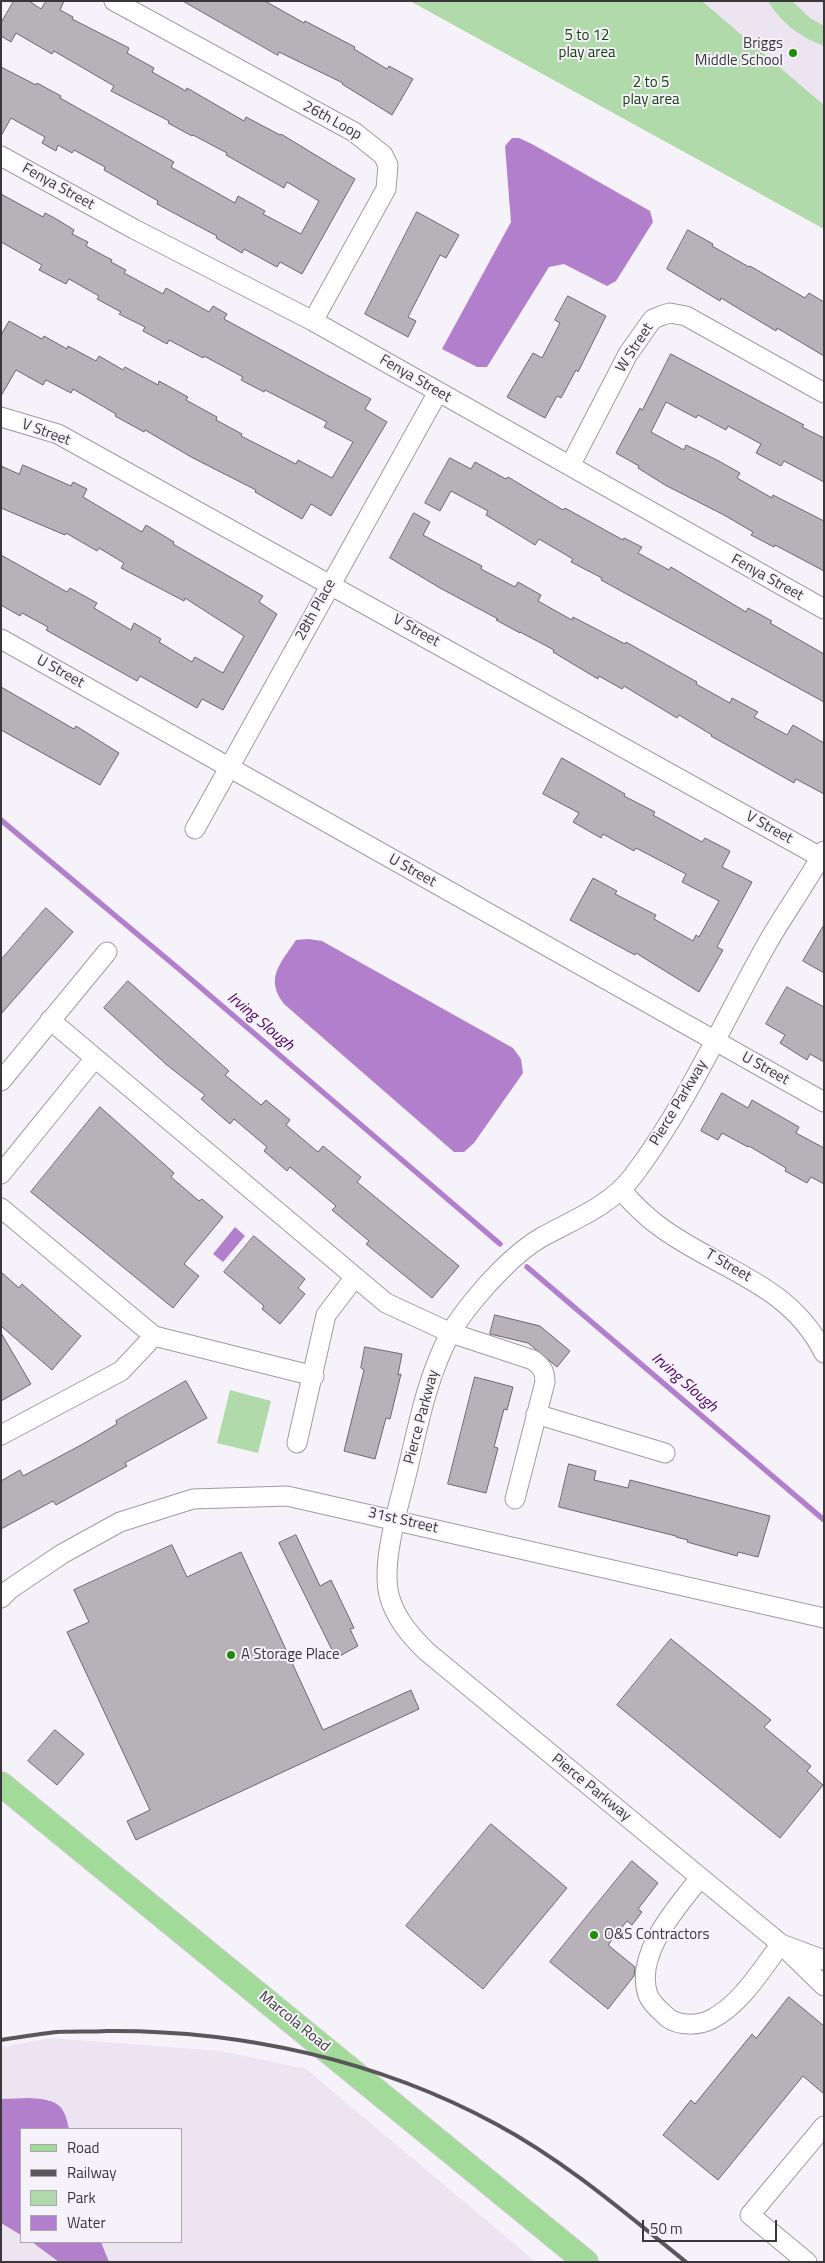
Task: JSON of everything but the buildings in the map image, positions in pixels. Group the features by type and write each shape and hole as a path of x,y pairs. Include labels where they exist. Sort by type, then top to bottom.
{"main road":[{"name":"Marcola Road","path":"1,1784 586,2262"}],"street":[{"name":"26th Loop","path":"114,1 354,132 383,155 388,165 386,189 313,321"},
{"name":"Fenya Street","path":"1,156 134,230 313,321 824,609"},
{"name":"W Street","path":"570,466 628,354 653,320 663,315 670,313 686,316 824,392"},
{"name":"28th Place","path":"196,829 330,583 438,392"},
{"name":"V Street","path":"1,417 58,434 823,856"},
{"name":"U Street","path":"1,639 824,1102"},
{"name":"Pierce Parkway","path":"823,856 769,941 715,1041 656,1143 621,1190 588,1214 540,1239 512,1260 490,1281 450,1334 426,1392 396,1519 388,1581 390,1596 403,1627 426,1651 781,1944 824,1986"},
{"path":"1,1081 107,952"},
{"path":"50,1020 386,1303 450,1334 533,1360 540,1366 545,1373 545,1382 515,1499"},
{"path":"1,1174 95,1058"},
{"name":"T Street","path":"621,1190 640,1211 665,1230 767,1288 798,1314 824,1353"},
{"path":"1,1208 154,1336 314,1376"},
{"path":"298,1443 326,1315 355,1277"},
{"path":"1,1434 121,1371 154,1336"},
{"path":"536,1414 665,1453"},
{"name":"31st Street","path":"1,1598 10,1589 62,1554 120,1522 193,1499 287,1496 396,1519 824,1618"},
{"path":"700,1878 670,1916 656,1938 648,1959 646,1979 648,1995 657,2008 674,2022 686,2024 710,2020 728,2008 751,1984 781,1944"},
{"name":"Pierce Parkway","path":"781,1944 824,1960"},
{"path":"808,2262 750,2215 824,2126"}],"shaded area":[{"name":"Briggs Middle School","path":"702,1 824,1 824,105"},
{"path":"50,2038 221,2051 306,2069 536,2262 1,2262 1,2047"}],"green space":[{"path":"410,1 702,1 824,105 824,229"},
{"path":"768,1 792,1 810,18 824,26 824,46 799,34 785,23"},
{"path":"230,1390 271,1401 258,1453 217,1443"}],"water":[{"path":"512,138 519,138 532,144 650,211 653,222 616,281 607,286 564,264 549,267 487,367 477,367 442,349 511,222 505,146"},
{"path":"296,940 322,941 513,1048 521,1059 523,1073 474,1143 464,1152 454,1152 284,1004 275,986 277,971"},
{"path":"235,1227 245,1236 223,1262 213,1254"},
{"path":"30,2098 46,2100 57,2104 64,2113 69,2128 20,2128 20,2234 1,2223 1,2099"},
{"path":"33,2243 101,2243 109,2262 59,2262"}],"waterway":[{"name":"Irving Slough","path":"1,820 179,969 500,1244"},
{"name":"Irving Slough","path":"527,1267 824,1520"}],"railway":[{"path":"1,2040 57,2032 157,2032 208,2036 258,2043 308,2053 356,2066 404,2082 496,2124 546,2154 594,2188 686,2262"}],"place":[{"name":"Briggs Middle School","path":"793,53"},
{"name":"A Storage Place","path":"231,1655"},
{"name":"O&S Contractors","path":"594,1935"}],"park label":[{"name":"5 to 12 play area","path":"587,44"},
{"name":"2 to 5 play area","path":"651,92"}]}
